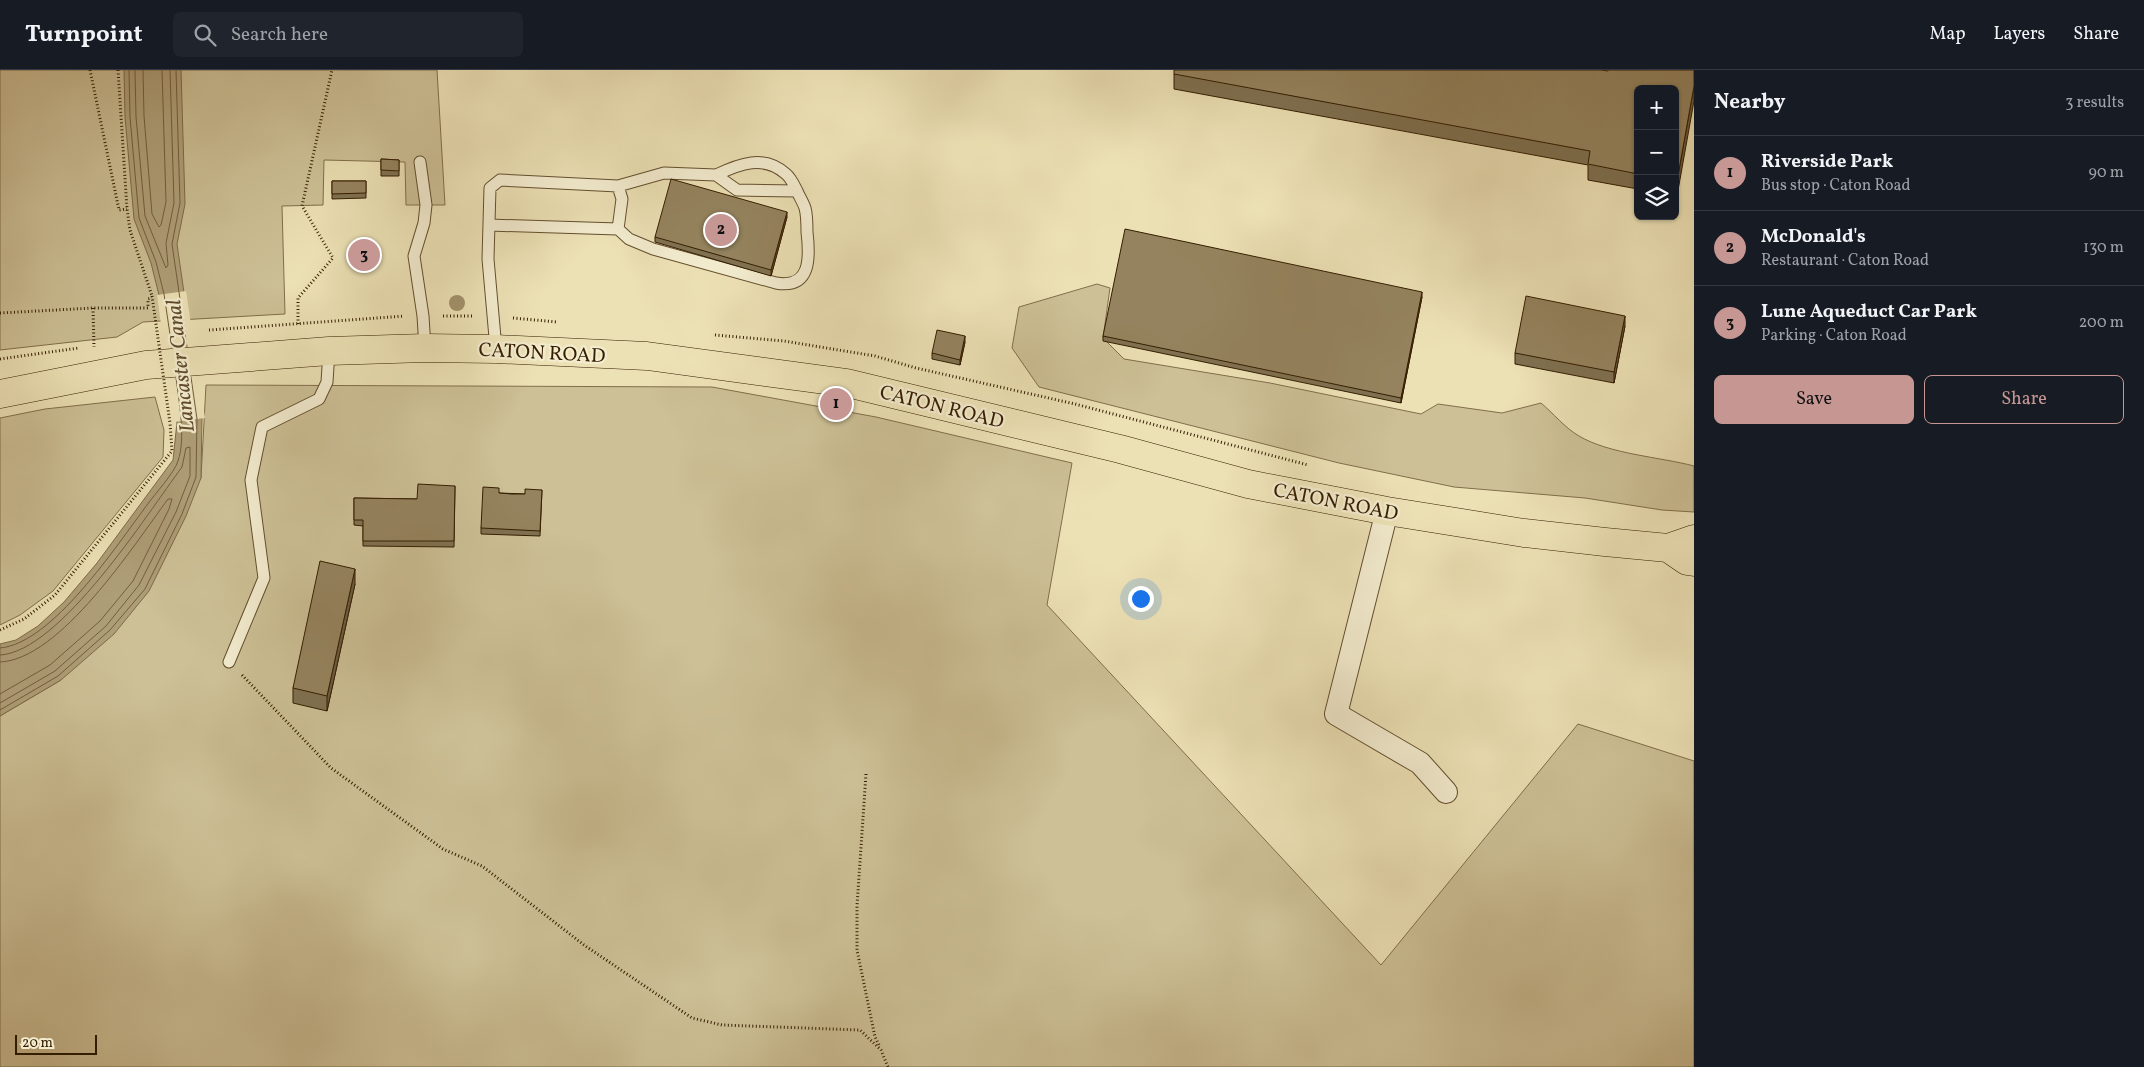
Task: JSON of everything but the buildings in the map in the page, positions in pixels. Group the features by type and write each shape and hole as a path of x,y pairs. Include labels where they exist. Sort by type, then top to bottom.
{"main road":[{"name":"CATON ROAD","path":"0,394 95,374 182,361 329,351 425,348 496,349 647,356 832,380 1120,449 1248,484 1387,511 1524,534 1668,548 1694,539"},
{"name":"CATON ROAD","path":"1668,548 1687,561 1694,562"}],"street":[{"path":"1387,511 1336,714 1420,763 1446,792"}],"lane":[{"path":"420,162 426,205 424,224 414,256 423,316 425,348"},
{"path":"489,225 618,229 629,239 653,249 788,285 800,279 808,267 808,244 806,209 797,190 787,174 774,166 757,162 738,164 716,175 664,173 618,186 500,180 490,188 488,259 496,349"},
{"path":"716,175 737,190 797,190"},
{"path":"618,186 622,198 618,229"},
{"path":"229,662 264,578 251,480 262,427 319,399 327,382 329,351"}],"path":[{"path":"90,70 119,210 127,209"},
{"path":"0,630 24,619 55,595 172,451 170,423 152,297 130,230 127,209 118,70"},
{"path":"299,353 298,298 333,258 302,206 332,70"},
{"path":"0,313 93,308 148,308 148,299 152,297"},
{"path":"93,308 95,374"},
{"path":"438,316 474,316"},
{"path":"817,346 875,356 916,368 1048,397 1311,466"},
{"path":"229,662 331,768 443,849 482,866 584,945 692,1018 722,1025 860,1030 881,1050"},
{"path":"866,774 857,906 857,950 875,1037 888,1067"}],"shaded area":[{"path":"0,70 437,70 445,205 406,205 405,162 324,160 323,205 282,206 285,314 143,322 117,337 0,350"},
{"path":"1097,284 1110,288 1103,338 1124,359 1270,383 1421,414 1438,404 1502,413 1541,403 1569,429 1591,442 1620,451 1694,466 1694,512 1662,510 1585,498 1454,487 1339,463 1039,387 1012,348 1019,307"},
{"path":"206,385 712,387 876,417 1072,463 1047,605 1381,965 1578,724 1694,761 1694,1067 0,1067 0,716 61,680 201,478"},
{"path":"155,397 164,430 163,457 53,591 20,615 0,625 0,418 45,409"}],"water":[{"name":"Lancaster Canal","path":"124,70 181,70 185,204 177,244 202,418 201,478 186,516 149,591 114,634 61,680 0,716 0,644 16,640 38,626 64,602 97,563 173,460 177,422 159,295 151,263 134,219 125,117"}],"pier":[{"path":"186,291 205,418 174,422 157,295"}],"place":[{"name":"McDonald's","path":"721,230"},
{"name":"Lune Aqueduct Car Park","path":"364,255"},
{"name":"Riverside Park","path":"836,404"}]}
